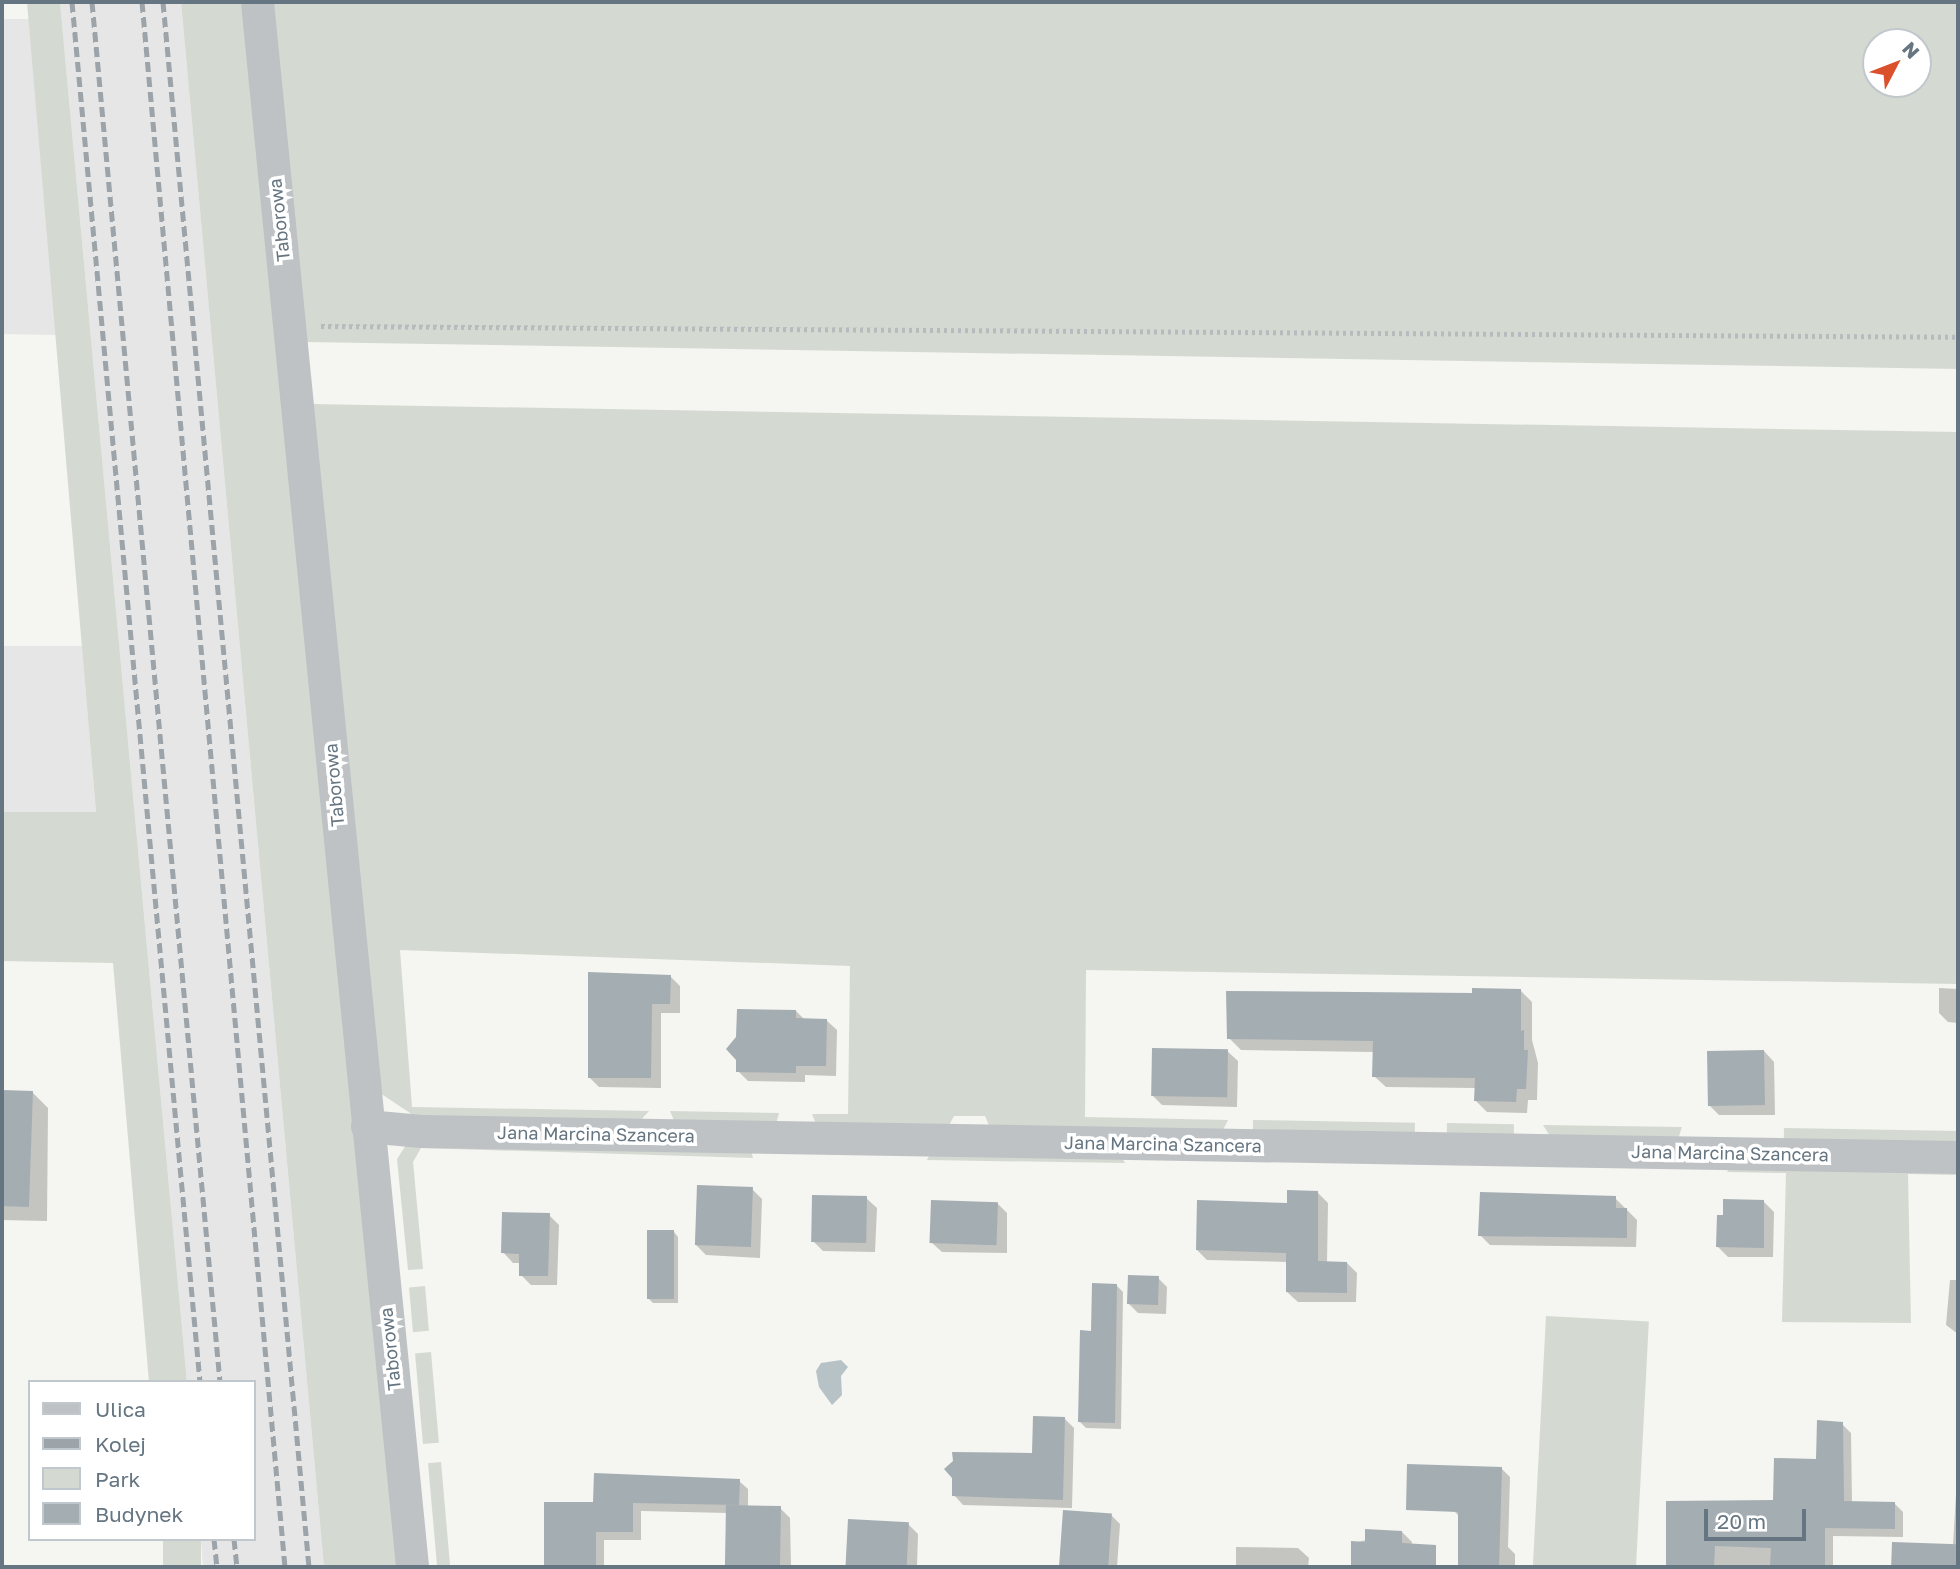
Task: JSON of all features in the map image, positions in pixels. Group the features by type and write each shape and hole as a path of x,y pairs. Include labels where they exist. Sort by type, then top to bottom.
{"street":[{"name":"Taborowa","path":"257,2 412,1567"},
{"name":"Jana Marcina Szancera","path":"367,1126 750,1137 1958,1157"}],"path":[{"path":"290,326 1958,337"}],"shaded area":[{"path":"60,2 181,2 324,1567 203,1567 201,1541 256,1541 256,1380 187,1380"},
{"path":"2,19 29,19 56,335 2,334"},
{"path":"2,646 82,646 96,813 2,812"},
{"path":"841,1360 848,1367 841,1376 842,1395 832,1405 819,1387 816,1371 821,1363"}],"green space":[{"path":"27,2 60,2 187,1380 149,1380 113,963 2,961 2,812 96,812"},
{"path":"181,2 246,2 401,1567 324,1567"},
{"path":"267,2 1958,2 1958,369 305,342"},
{"path":"311,404 1958,432 1958,984 1086,970 1085,1117 1228,1120 1222,1132 990,1128 985,1116 954,1116 948,1127 816,1124 812,1114 848,1114 850,966 400,950 412,1107 649,1111 639,1122 416,1117 380,1093"},
{"path":"670,1111 779,1113 776,1124 675,1123"},
{"path":"1253,1120 1415,1123 1415,1137 1253,1134"},
{"path":"1447,1123 1514,1124 1514,1138 1447,1137"},
{"path":"1543,1125 1682,1127 1678,1139 1550,1136"},
{"path":"1784,1128 1958,1131 1958,1144 1784,1141"},
{"path":"406,1145 750,1147 753,1158 421,1148 413,1162 423,1269 408,1270 397,1159"},
{"path":"932,1150 1120,1154 1125,1163 927,1160"},
{"path":"1732,1163 1958,1167 1958,1175 1908,1174 1911,1323 1782,1322 1786,1173 1727,1172"},
{"path":"425,1286 429,1331 413,1332 409,1287"},
{"path":"1546,1316 1649,1321 1636,1567 1533,1567"},
{"path":"431,1352 439,1443 423,1444 415,1353"},
{"path":"441,1462 450,1567 437,1567 428,1463"},
{"path":"163,1541 201,1541 201,1567 163,1567"}],"building":[{"path":"588,972 671,975 670,1004 652,1004 651,1078 588,1078"},
{"path":"1472,988 1521,989 1521,1031 1524,1030 1524,1050 1528,1050 1526,1089 1517,1089 1516,1102 1474,1101 1475,1078 1372,1077 1373,1041 1227,1039 1226,991 1472,993"},
{"path":"737,1009 796,1010 796,1018 827,1019 826,1066 796,1066 796,1073 736,1072 736,1060 726,1049 736,1037"},
{"path":"1152,1048 1228,1049 1227,1097 1151,1096"},
{"path":"1764,1050 1765,1105 1708,1106 1707,1051"},
{"path":"2,1090 33,1091 29,1207 2,1206"},
{"path":"697,1185 753,1187 751,1247 695,1245"},
{"path":"1287,1190 1318,1191 1318,1261 1347,1262 1347,1293 1286,1292 1286,1253 1196,1250 1197,1200 1287,1203"},
{"path":"1480,1192 1616,1196 1616,1208 1627,1208 1627,1238 1478,1236"},
{"path":"812,1195 867,1196 866,1243 811,1242"},
{"path":"1723,1199 1764,1200 1764,1248 1716,1247 1717,1215 1723,1215"},
{"path":"931,1200 998,1202 996,1245 929,1243"},
{"path":"502,1212 550,1213 548,1276 519,1276 519,1254 501,1253"},
{"path":"647,1230 674,1230 674,1299 647,1299"},
{"path":"1128,1275 1159,1276 1158,1305 1127,1304"},
{"path":"1092,1283 1117,1284 1115,1423 1078,1422 1080,1330 1091,1331"},
{"path":"1033,1416 1065,1417 1063,1500 952,1496 952,1478 944,1469 953,1461 952,1452 1032,1453"},
{"path":"1817,1420 1843,1422 1844,1501 1895,1502 1895,1529 1825,1528 1825,1567 1770,1567 1771,1548 1715,1546 1714,1567 1666,1567 1666,1501 1773,1500 1774,1458 1816,1459"},
{"path":"1407,1464 1502,1467 1499,1567 1458,1567 1458,1512 1406,1510"},
{"path":"594,1473 740,1479 739,1505 633,1503 633,1532 596,1532 596,1567 544,1567 544,1502 593,1502"},
{"path":"726,1505 781,1506 780,1567 725,1567"},
{"path":"1063,1510 1112,1513 1108,1567 1059,1567"},
{"path":"848,1519 909,1522 907,1567 846,1566"},
{"path":"1365,1529 1402,1531 1402,1543 1436,1545 1436,1567 1351,1567 1351,1541 1365,1542"},
{"path":"1892,1542 1958,1544 1957,1567 1891,1567"}],"railway":[{"path":"72,2 200,1380"},
{"path":"92,2 220,1380"},
{"path":"142,2 285,1567"},
{"path":"163,2 309,1567"},
{"path":"214,1541 217,1567"},
{"path":"234,1541 237,1567"}]}
